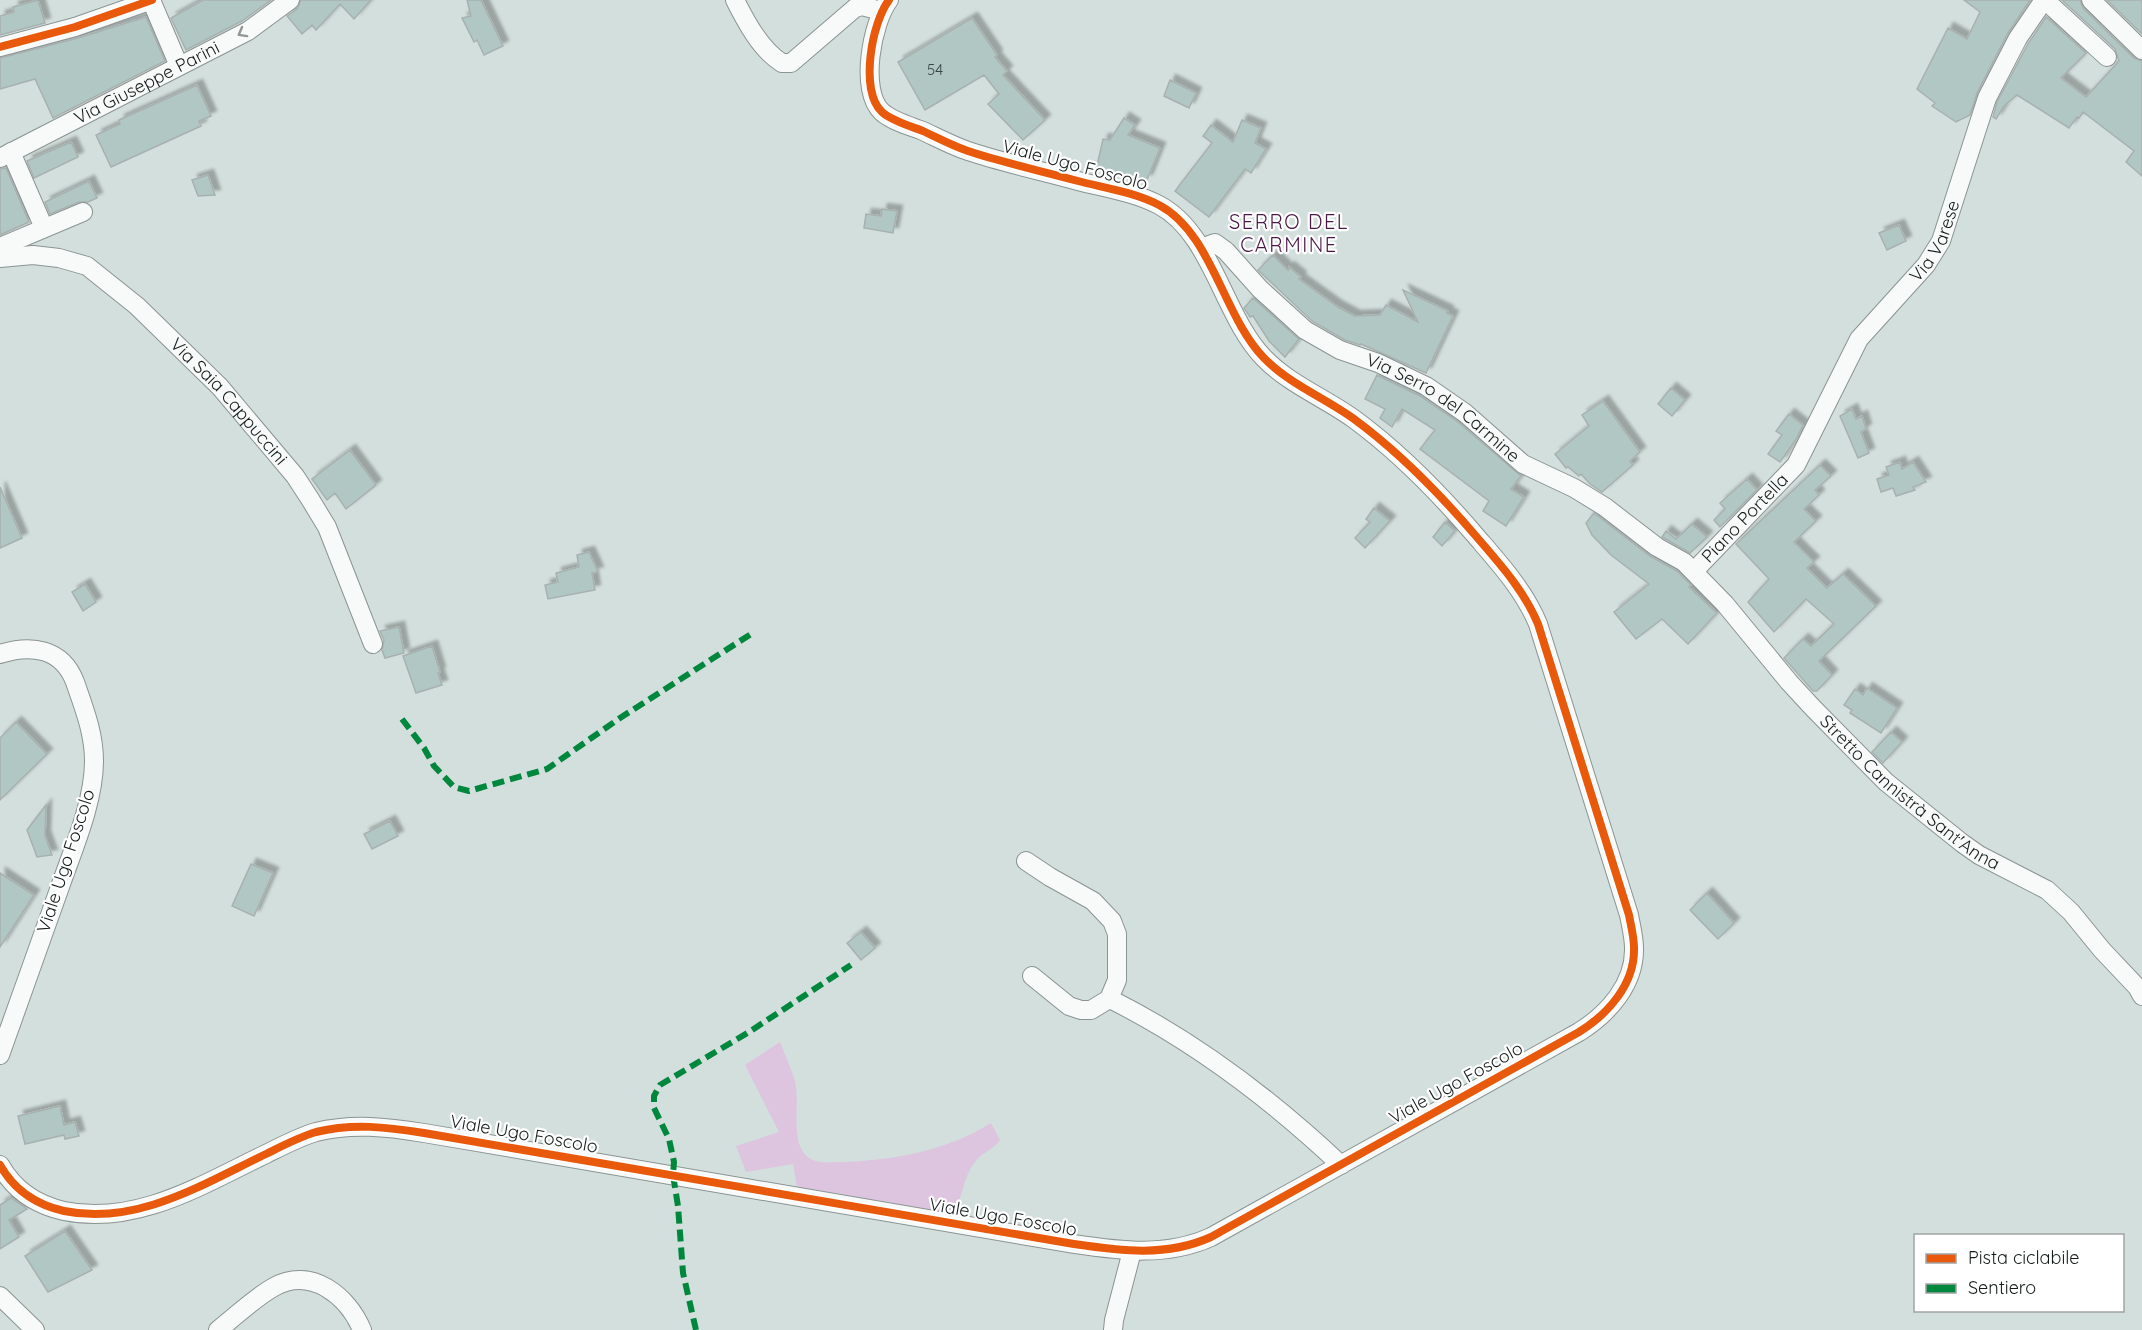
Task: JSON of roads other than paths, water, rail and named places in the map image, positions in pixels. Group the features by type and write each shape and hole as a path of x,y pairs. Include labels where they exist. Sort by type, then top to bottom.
{"street":[{"path":"0,48 75,27 151,0 178,66"},
{"name":"Via Giuseppe Parini","path":"5,155 248,31 290,0"},
{"path":"735,0 745,20 767,50 782,63 791,63 855,8 885,6"},
{"path":"2045,0 2107,57"},
{"name":"Via Varese","path":"1796,465 1859,339 1926,265 1941,241 1988,98 2018,38 2045,0"},
{"path":"2091,0 2142,50"},
{"name":"Viale Ugo Foscolo","path":"0,1165 9,1180 37,1202 72,1213 111,1214 152,1206 173,1198 292,1141 314,1133 354,1126 375,1126 1074,1244 1132,1251 1170,1250 1196,1244 1341,1165 1592,1024 1617,999 1626,983 1633,959 1633,936 1629,915 1542,635 1527,600 1503,567 1451,507 1398,455 1352,417 1278,370 1263,357 1242,327 1201,248 1175,215 1148,199 966,150 882,112 872,92 870,78 872,45 885,6"},
{"path":"5,155 44,228"},
{"path":"0,247 83,212"},
{"name":"Via Serro del Carmine","path":"1201,248 1215,243 1226,251 1260,289 1305,330 1340,350 1378,363 1426,386 1465,413 1523,464 1574,488 1605,507 1657,547 1695,570"},
{"name":"Via Saia Cappuccini","path":"0,258 33,255 59,258 87,266 137,306 220,387 295,476 327,527 373,644"},
{"name":"Piano Portella","path":"1695,570 1796,465"},
{"name":"Stretto Cannistrà Sant'Anna","path":"1695,570 1789,682 1886,782 1943,830 1979,855 2028,879 2059,900 2137,987 2142,996"},
{"name":"Viale Ugo Foscolo","path":"0,654 27,648 41,649 53,654 65,664 73,677 87,714 94,762 92,782 79,832 0,1055"},
{"path":"1026,861 1050,878 1093,901 1112,921 1117,934 1117,980 1110,999 1091,1010 1069,1006 1032,976"},
{"path":"1110,999 1182,1041 1234,1076 1283,1114 1341,1165"},
{"path":"1113,1330 1132,1251"},
{"path":"218,1330 274,1287 296,1281 319,1284 336,1293 352,1312 362,1330"},
{"path":"0,1296 35,1330"}],"district":[{"name":"SERRO DEL CARMINE","path":"1289,234"}]}
